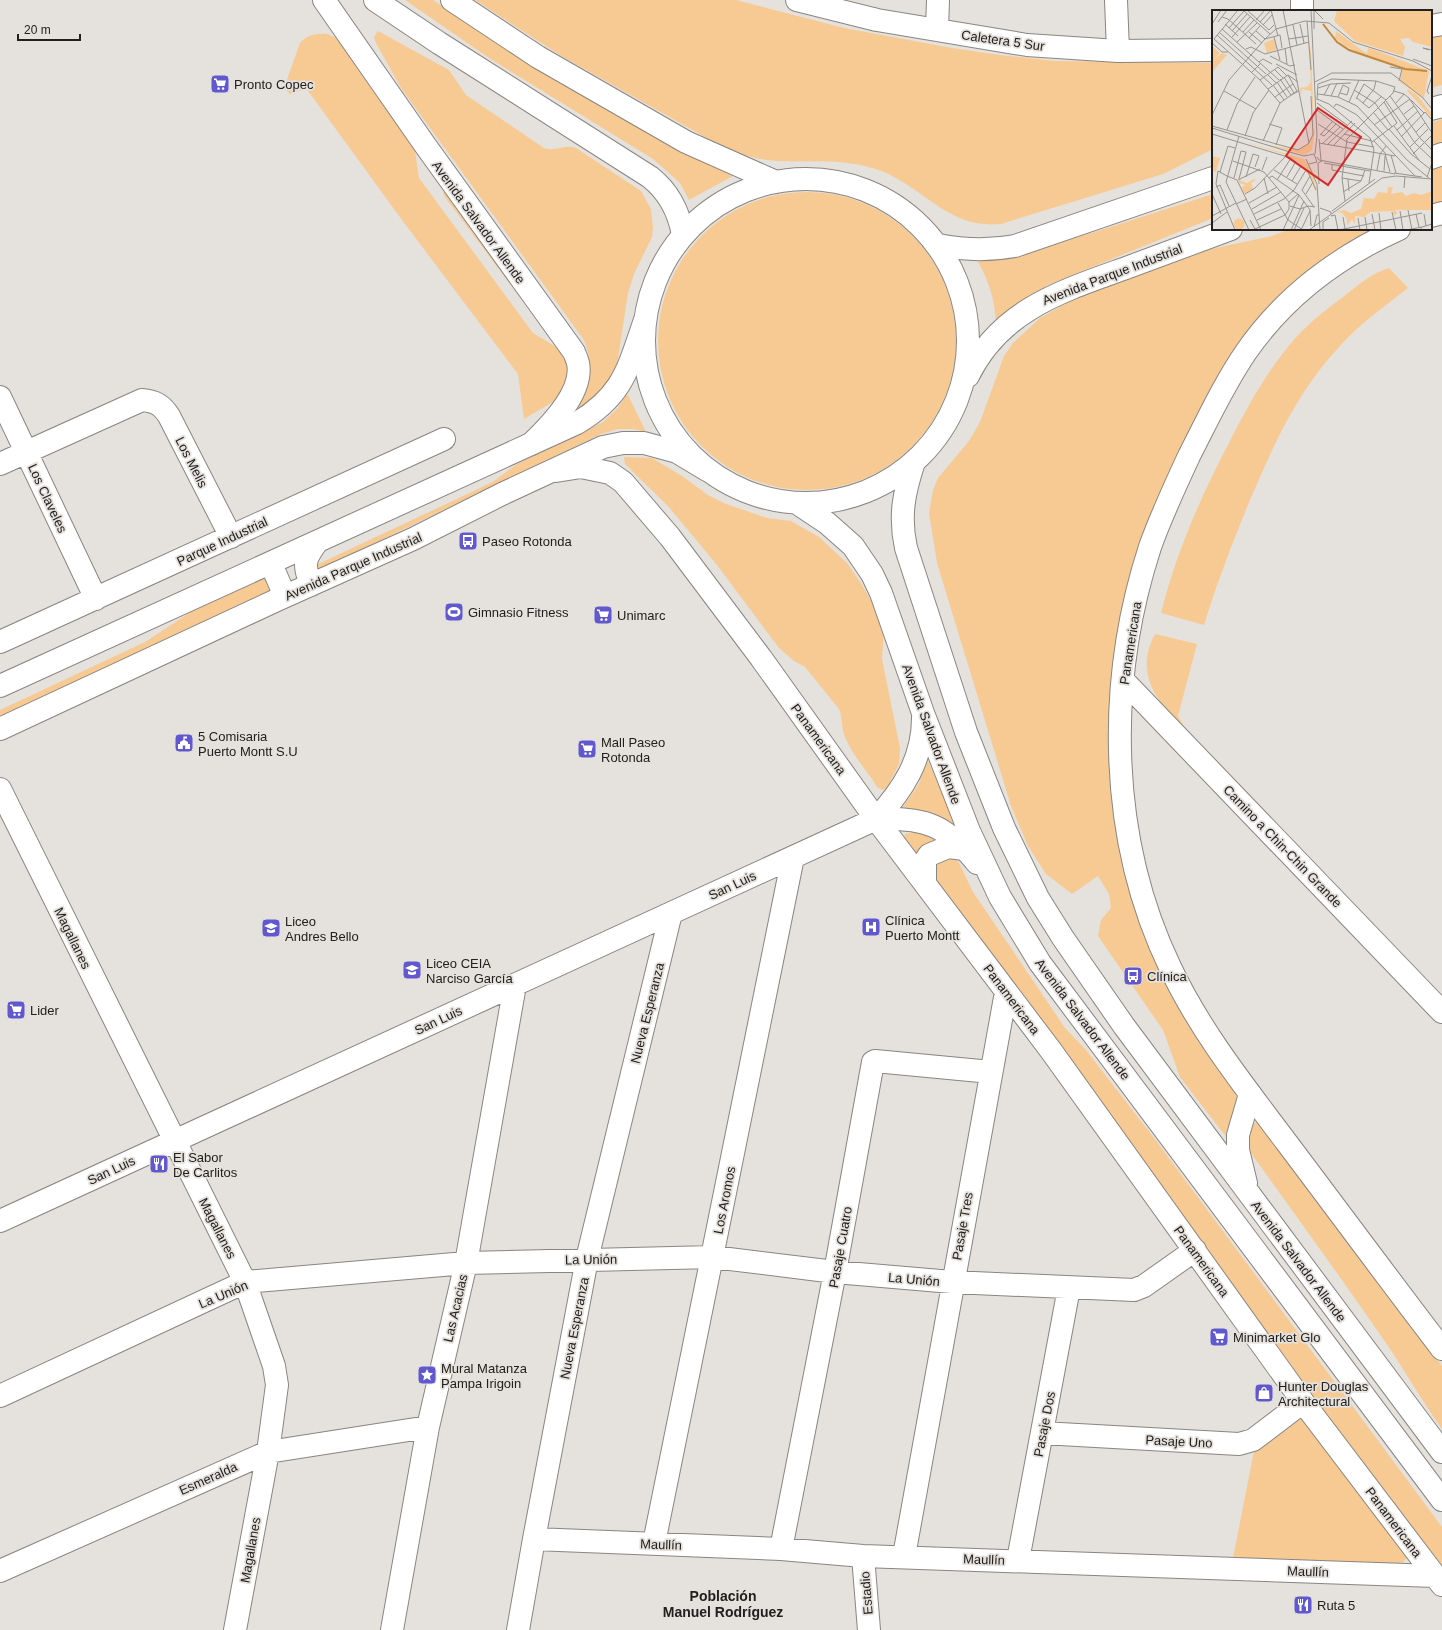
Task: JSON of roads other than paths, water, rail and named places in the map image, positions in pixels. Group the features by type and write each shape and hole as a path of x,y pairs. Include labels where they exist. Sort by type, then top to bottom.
{"main road":[{"name":"Avenida Salvador Allende","path":"324,0 425,145 574,352 578,363 578,375 574,388 561,411 530,445"},
{"path":"375,0 433,40 650,177 664,190 673,204 680,218 683,235"},
{"path":"452,0 538,56 686,142 776,182"},
{"name":"Caletera 5 Sur","path":"797,0 877,20 1027,45 1118,51 1212,50"},
{"path":"938,0 938,30"},
{"path":"1116,0 1118,51"},
{"path":"1432,26 1442,24"},
{"path":"1432,109 1442,106"},
{"path":"1432,158 1442,154"},
{"path":"806,178 837,181 866,190 893,204 917,222 938,245 956,279 967,316 969,341 966,367 960,392 945,423 933,441 914,462 888,481 860,494 829,501 797,503 765,498 735,487 707,470 681,447 664,423 654,403 643,362 645,320 652,289 665,261 683,235 710,210 741,192 776,182 806,178"},
{"path":"938,245 960,249 984,250 1015,246 1212,178"},
{"path":"1432,216 1442,213"},
{"name":"Avenida Parque Industrial","path":"960,392 971,370 984,351 999,333 1030,307 1067,289 1228,230"},
{"name":"Panamericana","path":"1397,230 1363,246 1311,283 1262,331 1236,368 1178,480 1151,545 1129,633 1123,680 1120,734 1123,793 1132,852 1141,892 1162,950 1190,1006 1219,1051 1250,1094 1442,1350"},
{"path":"0,686 271,564 577,423 596,412 605,403 624,377 645,320"},
{"name":"Los Claveles","path":"0,397 96,599"},
{"name":"Los Melis","path":"26,452 142,400 158,404 165,410 231,537"},
{"name":"Parque Industrial","path":"0,642 444,439"},
{"name":"Avenida Parque Industrial","path":"0,729 286,596 452,521 547,473 603,447 623,443 661,446 677,452 707,470"},
{"path":"0,464 26,452"},
{"name":"Avenida Salvador Allende","path":"914,462 909,477 902,518 906,548 966,732 1004,828 1038,898 1063,938 1128,1032 1442,1452"},
{"name":"Panamericana","path":"547,473 581,467 610,473 623,482 670,537 718,600 876,819 1052,1052 1303,1402 1439,1581"},
{"name":"Avenida Salvador Allende","path":"797,503 842,534 862,557 881,593 923,713 969,831 1000,897 1049,974 1442,1500"},
{"path":"311,585 305,564 307,555 317,542"},
{"path":"271,564 286,596"},
{"name":"Camino a Chin-Chin Grande","path":"1123,680 1442,1012"},
{"path":"876,819 888,807 912,770 921,742 923,713"},
{"name":"Magallanes","path":"0,789 245,1282 274,1366 277,1386 268,1452 235,1630"},
{"path":"876,819 906,819 930,823 952,836 965,849 1000,897"},
{"name":"San Luis","path":"0,1221 876,819"},
{"path":"925,883 925,861 929,855 948,847 965,849"},
{"name":"Los Aromos","path":"654,1543 793,857"},
{"name":"Nueva Esperanza","path":"518,1630 587,1259 671,913"},
{"name":"Las Acacias","path":"392,1630 428,1427 466,1263 515,985"},
{"name":"Pasaje Tres","path":"904,1556 952,1282 1006,992"},
{"name":"Pasaje Cuatro","path":"781,1549 835,1272 873,1062 991,1072"},
{"path":"1249,1194 1238,1150 1238,1135 1250,1094"},
{"name":"La Unión","path":"0,1396 245,1282 466,1263 713,1257 835,1272 952,1282 1134,1290 1144,1286 1194,1250"},
{"name":"Pasaje Dos","path":"1018,1560 1069,1288"},
{"name":"Pasaje Uno","path":"1042,1433 1239,1444 1253,1440 1303,1402"},
{"name":"Esmeralda","path":"0,1571 268,1452 428,1427"},
{"name":"Maullín","path":"534,1539 781,1549 863,1556 1018,1560 1439,1581"},
{"name":"Estadio","path":"863,1556 869,1630"}],"place":[{"name":"Pronto Copec","path":"220,84"},
{"name":"Paseo Rotonda","path":"468,541"},
{"name":"Gimnasio Fitness","path":"454,612"},
{"name":"Unimarc","path":"603,615"},
{"name":"5 Comisaria Puerto Montt S.U","path":"184,743"},
{"name":"Mall Paseo Rotonda","path":"587,749"},
{"name":"Clínica Puerto Montt","path":"871,927"},
{"name":"Liceo Andres Bello","path":"271,928"},
{"name":"Liceo CEIA Narciso García","path":"412,970"},
{"name":"Clínica","path":"1133,976"},
{"name":"Lider","path":"16,1010"},
{"name":"El Sabor De Carlitos","path":"159,1164"},
{"name":"Minimarket Glo","path":"1219,1337"},
{"name":"Mural Matanza Pampa Irigoin","path":"427,1375"},
{"name":"Hunter Douglas Architectural","path":"1264,1393"},
{"name":"Ruta 5","path":"1303,1605"}],"district":[{"name":"Población Manuel Rodríguez","path":"723,1604"}]}
